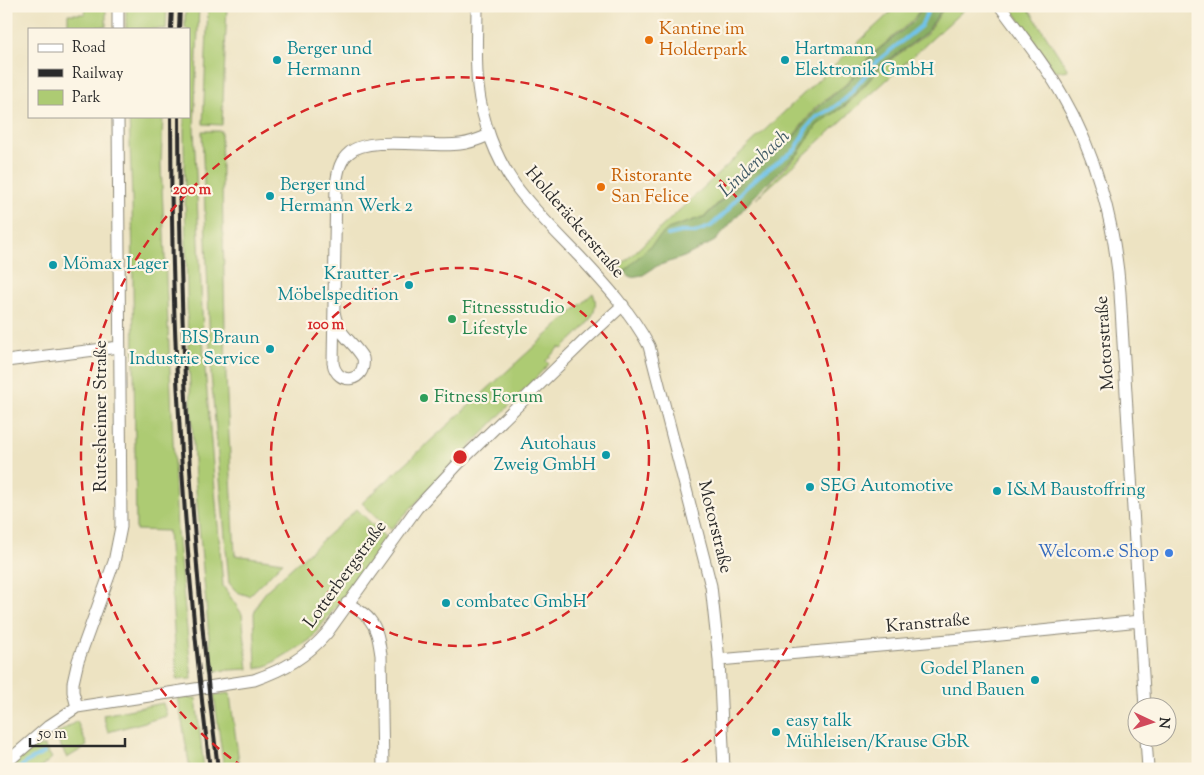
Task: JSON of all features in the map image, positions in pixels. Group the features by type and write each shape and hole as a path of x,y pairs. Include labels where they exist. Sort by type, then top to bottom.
{"street":[{"path":"118,6 118,28"},
{"name":"Holderäckerstraße","path":"477,6 478,85 482,111 489,135 501,162 515,185 623,305"},
{"name":"Motorstraße","path":"1000,6 1040,60 1061,93 1080,132 1095,171 1113,237 1120,292 1144,698"},
{"name":"Rutesheimer Straße","path":"77,707 73,692 74,676 114,562 121,527 118,118"},
{"path":"334,311 339,329 363,358 363,370 354,378 342,378 334,369 333,363 336,184 339,168 344,158 356,148 372,144 460,144 489,135"},
{"name":"Motorstraße","path":"623,305 640,328 649,346 711,586 719,660 724,769"},
{"name":"Lotterbergstraße","path":"6,763 50,725 77,707 254,680 272,674 293,663 315,647 417,508 490,432 623,305"},
{"path":"6,361 119,347"},
{"path":"348,604 370,619 379,640 381,655 383,769"},
{"name":"Kranstraße","path":"719,660 1140,621"},
{"path":"1147,748 1148,769"}],"green space":[{"path":"85,6 106,6 106,27 68,27 68,14 85,14"},
{"path":"126,6 167,6 166,28 126,28"},
{"path":"185,6 199,6 194,128 204,356 223,586 242,614 248,669 212,671 195,480 188,348 184,118 190,118 190,28 185,28"},
{"path":"208,6 227,6 222,125 203,124"},
{"path":"897,6 922,6 913,20 870,56 845,85 816,107 791,139 768,153 705,216 668,229 624,271 619,267"},
{"path":"923,6 944,6 926,33 883,64 848,103 817,125 798,153 753,198 715,241 684,257 657,266 643,275 630,277 624,271 668,229 706,216 769,154 792,139 817,108 845,86 871,56 914,21"},
{"path":"945,6 968,6 756,199 799,153 817,125 848,104 883,65 927,34"},
{"path":"1010,6 1027,6 1068,70 1055,72"},
{"path":"129,118 163,118 161,164 177,531 192,679 177,680 168,531 136,530 132,199"},
{"path":"202,131 221,131 226,376 235,555 283,562 249,596 237,592 229,583 211,375"},
{"path":"593,293 595,309 586,324 562,349 559,347 546,361 549,364 390,530 362,503"},
{"path":"357,509 388,540 310,640 269,665 256,669 254,613 259,601 268,589"},
{"path":"230,693 240,769 224,769 214,695"},
{"path":"178,697 196,698 204,769 190,769"},
{"path":"163,703 167,716 108,732 103,715"},
{"path":"77,721 87,746 67,758 55,735"},
{"path":"44,746 52,758 39,769 9,769 34,747"}],"waterway":[{"name":"Lindenbach","path":"668,235 681,232 696,232 711,226 727,211 742,191 796,149 806,129 816,117 845,99 876,62 921,26 930,6"},
{"name":"Lindenbach","path":"19,769 25,763 44,753"}],"railway":[{"path":"171,28 172,6"},
{"path":"179,28 180,6"},
{"path":"171,118 173,279 180,443 193,606 210,769"},
{"path":"179,118 181,280 188,443 201,606 218,769"}],"place":[{"name":"Kantine im Holderpark","path":"649,40"},
{"name":"Berger und Hermann","path":"277,60"},
{"name":"Hartmann Elektronik GmbH","path":"785,60"},
{"name":"Ristorante San Felice","path":"601,187"},
{"name":"Berger und Hermann Werk 2","path":"270,196"},
{"name":"Mömax Lager","path":"53,265"},
{"name":"Krautter - Möbelspedition","path":"409,285"},
{"name":"Fitnessstudio Lifestyle","path":"452,319"},
{"name":"BIS Braun Industrie Service","path":"270,349"},
{"name":"Fitness Forum","path":"424,398"},
{"name":"Autohaus Zweig GmbH","path":"606,455"},
{"name":"SEG Automotive","path":"810,487"},
{"name":"I&M Baustoffring","path":"997,491"},
{"name":"Welcom.e Shop","path":"1169,553"},
{"name":"combatec GmbH","path":"446,603"},
{"name":"Godel Planen und Bauen","path":"1035,680"},
{"name":"easy talk Mühleisen/Krause GbR","path":"776,732"}]}
